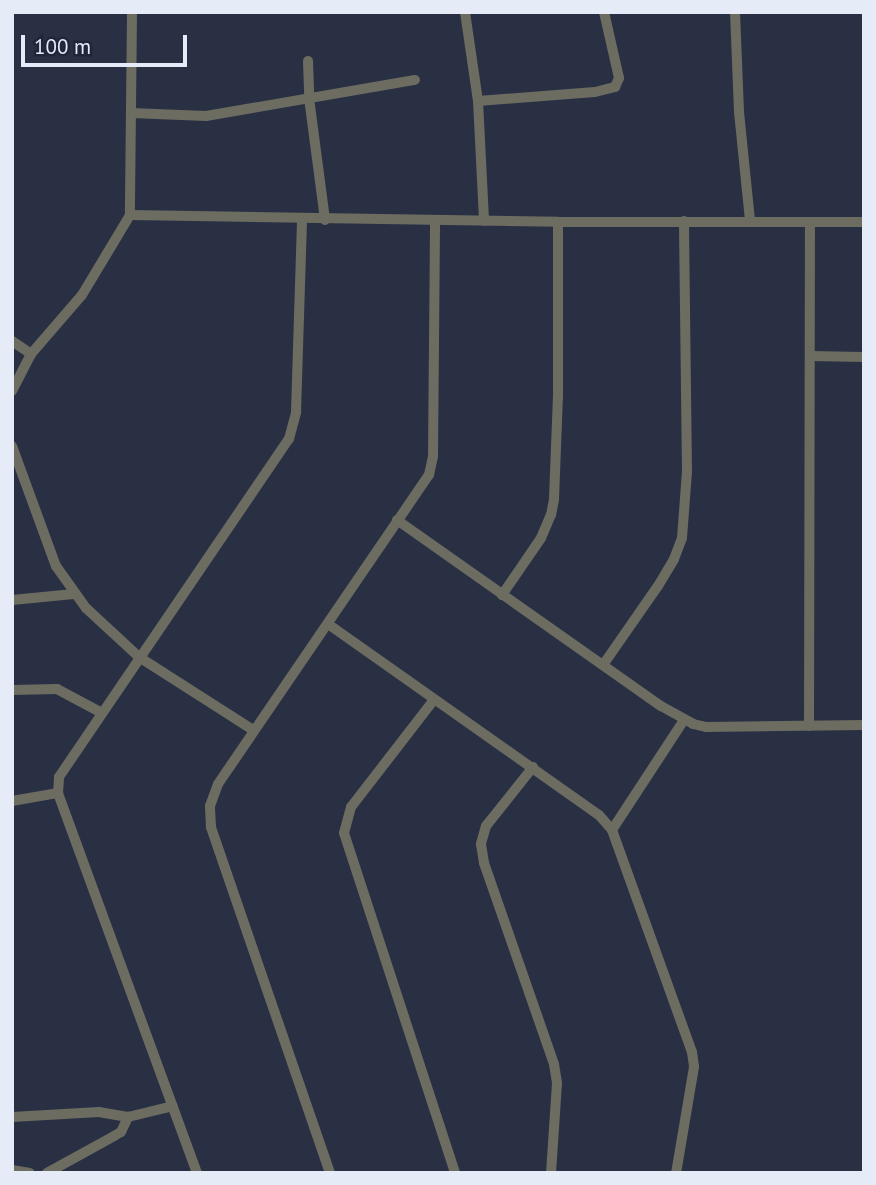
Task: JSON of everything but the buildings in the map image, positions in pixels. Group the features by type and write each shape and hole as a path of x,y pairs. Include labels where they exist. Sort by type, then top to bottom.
{"street":[{"path":"12,391 31,354 82,295 130,215 132,12"},
{"path":"465,12 478,101 484,221"},
{"path":"478,101 595,92 615,87 619,78 604,12"},
{"path":"735,12 739,112 750,221"},
{"path":"307,61 309,98 325,220"},
{"path":"131,113 206,116 415,80"},
{"path":"130,215 325,220 864,222"},
{"path":"197,1173 58,793 59,777 289,439 296,412 302,219"},
{"path":"603,665 663,578 682,538 687,472 684,220"},
{"path":"330,1173 211,827 210,806 213,794 253,730 429,475 433,456 435,221"},
{"path":"502,595 541,538 554,499 558,397 558,222"},
{"path":"809,726 810,222"},
{"path":"12,341 31,354"},
{"path":"810,356 864,357"},
{"path":"12,446 56,566 74,594 139,657 253,730"},
{"path":"397,520 684,720 706,727 864,724"},
{"path":"12,600 74,594"},
{"path":"328,624 433,701 533,767 599,815 612,830 692,1052 694,1067 676,1173"},
{"path":"12,690 57,689 102,713"},
{"path":"433,701 351,807 344,833 455,1173"},
{"path":"612,830 684,720"},
{"path":"533,767 486,826 481,844 484,863 554,1064 557,1083 551,1173"},
{"path":"12,800 58,793"},
{"path":"12,1117 99,1112 128,1117 173,1106"},
{"path":"47,1173 121,1132 128,1117"},
{"path":"12,1170 30,1173"}]}
